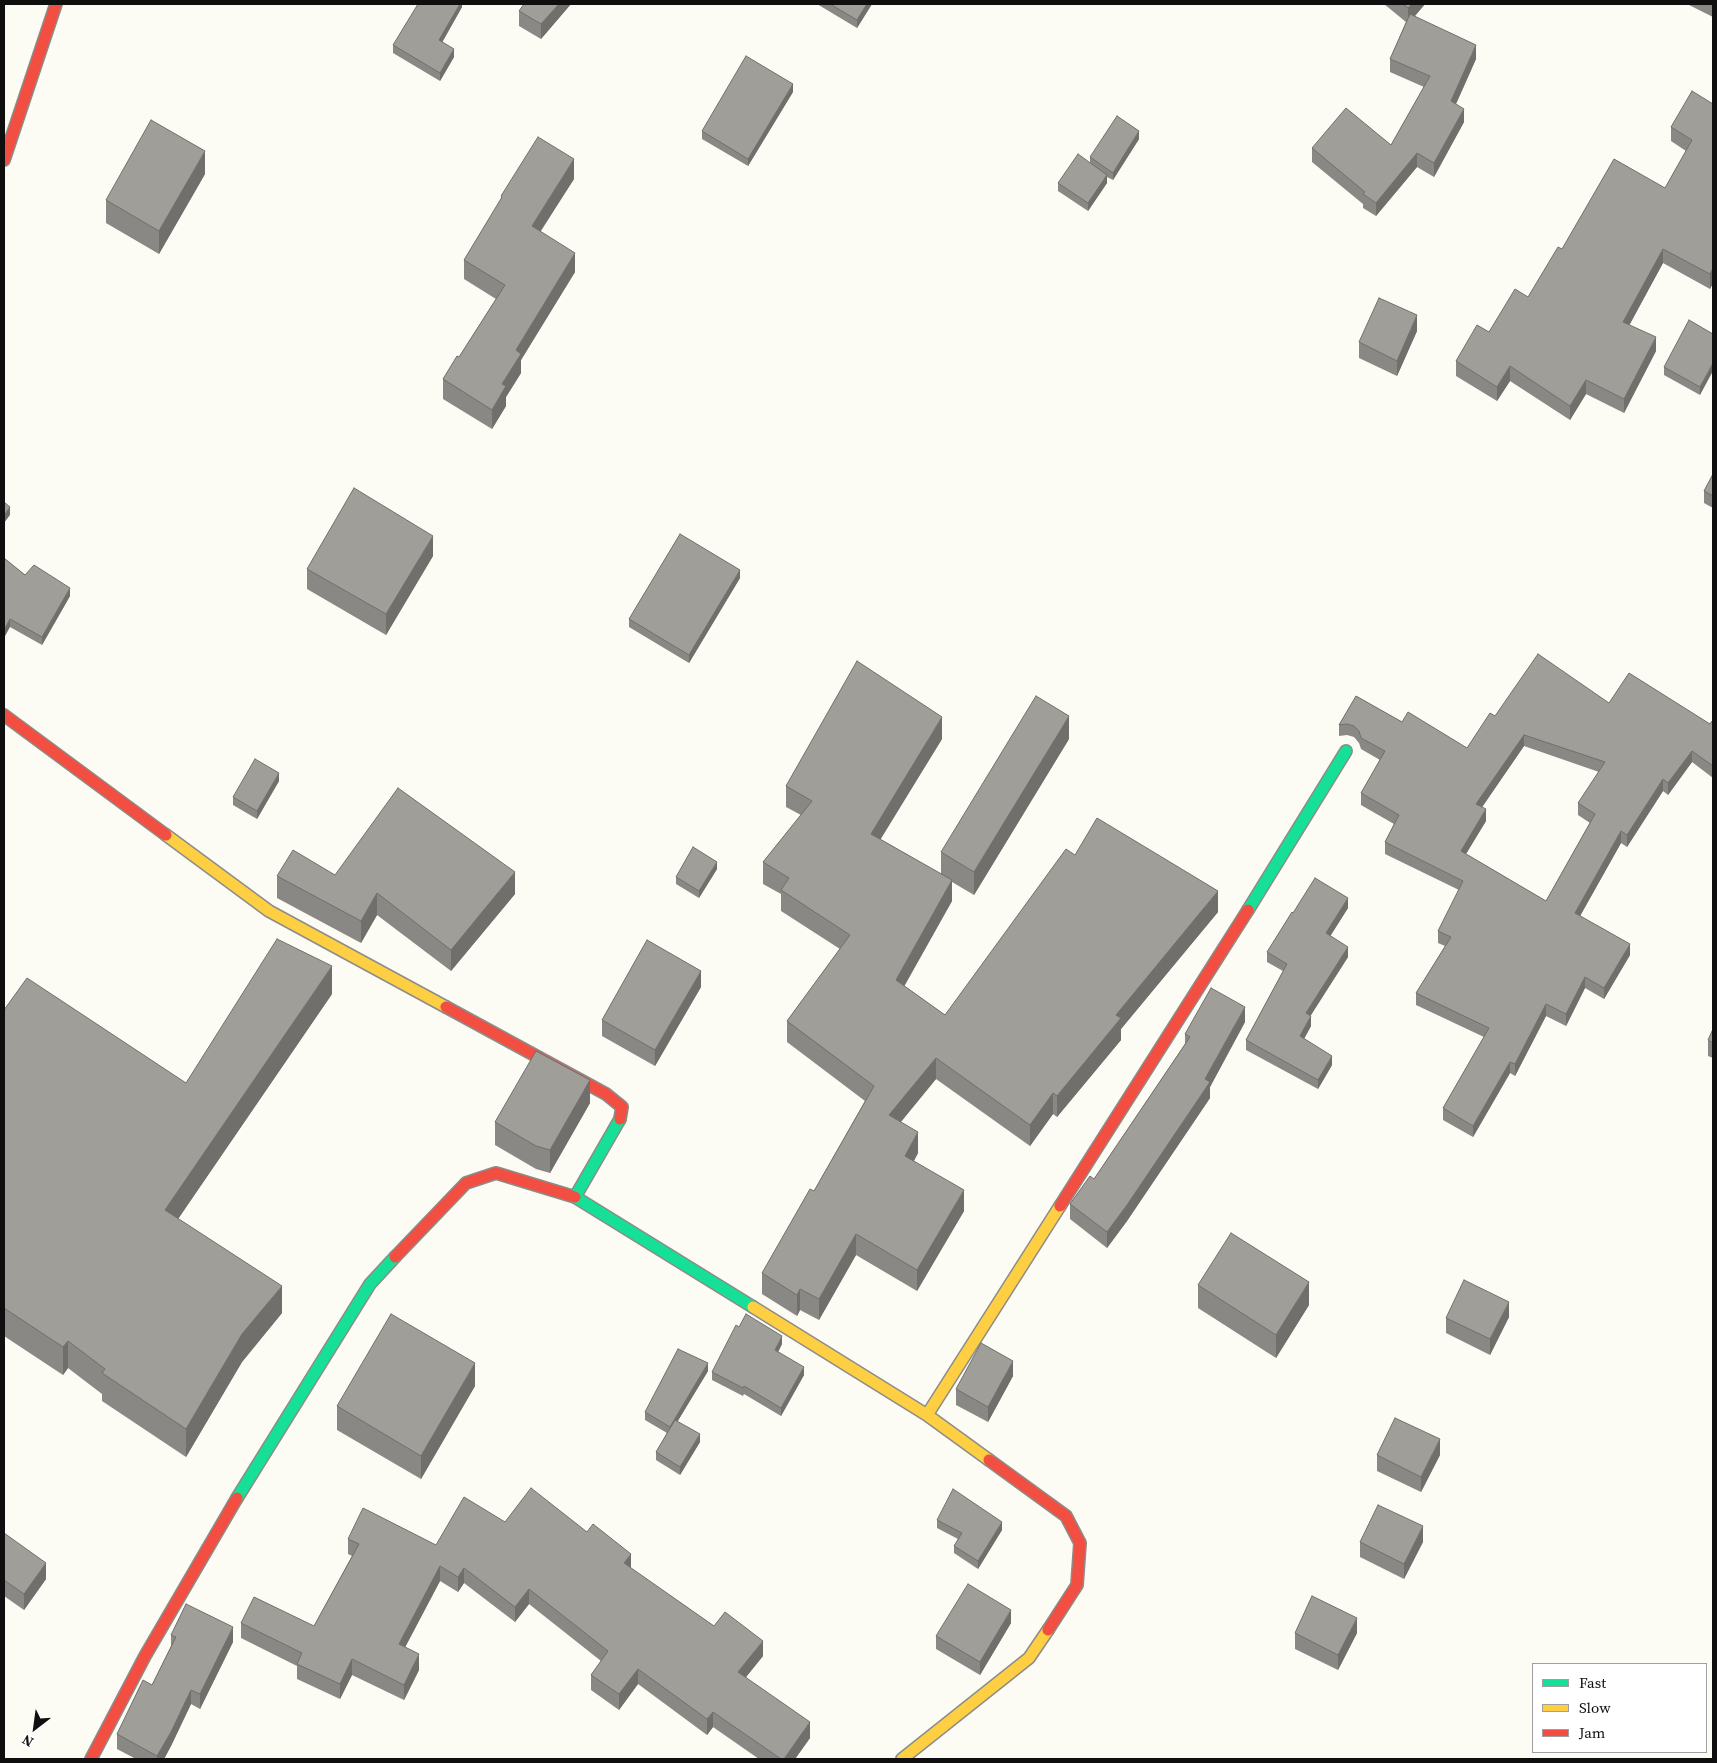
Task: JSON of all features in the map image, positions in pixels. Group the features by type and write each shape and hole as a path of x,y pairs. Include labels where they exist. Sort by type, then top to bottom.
{"street":[{"path":"4,160 56,4"},
{"path":"4,716 269,911 606,1094 622,1107 620,1120 575,1197"},
{"path":"927,1415 1284,853 1346,751"},
{"path":"91,1759 145,1656 261,1458 370,1284 466,1183 496,1173 575,1197 927,1415 1066,1516 1080,1543 1077,1585 1029,1658 902,1759"}],"building":[{"path":"418,4 460,4 439,40 454,49 440,73 393,45"},
{"path":"524,4 559,4 541,24 519,11"},
{"path":"830,4 867,4 857,20"},
{"path":"1403,4 1412,4 1408,8"},
{"path":"1410,14 1476,45 1451,101 1464,109 1434,163 1417,153 1376,203 1363,194 1365,192 1312,148 1346,108 1391,145 1430,76 1390,59"},
{"path":"746,56 793,84 748,159 702,131"},
{"path":"1692,91 1713,104 1713,268 1710,274 1663,249 1623,322 1656,337 1624,399 1586,380 1570,406 1510,366 1497,387 1456,361 1477,325 1489,332 1515,289 1528,297 1558,247 1562,249 1614,159 1665,188 1692,140 1671,127"},
{"path":"1117,116 1139,131 1113,173 1090,157"},
{"path":"151,120 205,151 159,231 106,200"},
{"path":"538,137 574,159 532,226 575,253 516,350 521,354 502,384 506,386 492,410 443,379 505,285 464,260"},
{"path":"1078,154 1107,175 1088,203 1058,183"},
{"path":"1379,298 1417,315 1397,361 1359,342"},
{"path":"1689,320 1713,334 1713,363 1700,387 1664,367"},
{"path":"1713,474 1713,496 1704,491"},
{"path":"354,488 433,536 386,614 307,569"},
{"path":"4,502 10,507 4,515"},
{"path":"680,534 740,570 689,655 629,619"},
{"path":"4,558 25,575 34,565 70,588 42,637 10,619 4,630"},
{"path":"1538,654 1609,703 1629,673 1710,724 1713,722 1713,766 1692,751 1668,783 1663,779 1627,835 1621,831 1575,913 1630,944 1604,988 1585,977 1566,1014 1546,1004 1515,1064 1510,1062 1473,1126 1443,1108 1489,1028 1416,993 1451,937 1438,931 1463,881 1385,842 1399,815 1361,793 1385,751 1361,738 1359,731 1354,726 1347,724 1339,725 1356,696 1402,722 1408,712 1467,748 1490,713 1495,716","holes":["1524,735 1605,762 1578,803 1595,814 1546,901 1461,851 1486,809 1476,804"]},
{"path":"857,661 942,717 871,834 952,880 896,980 945,1015 1066,849 1075,855 1097,818 1218,891 1116,1015 1121,1018 1057,1096 1053,1093 1030,1125 936,1058 889,1115 918,1132 905,1156 964,1190 917,1270 856,1234 819,1299 800,1289 797,1295 762,1273 810,1189 814,1191 874,1086 787,1021 850,935 781,890 789,878 763,862 812,801 786,786"},
{"path":"1036,696 1069,716 974,872 941,852"},
{"path":"255,759 279,773 257,811 233,797"},
{"path":"398,788 515,872 451,950 377,893 361,921 277,876 293,850 335,875"},
{"path":"693,847 717,862 699,891 676,877"},
{"path":"1315,878 1348,898 1326,933 1348,947 1306,1013 1311,1016 1300,1036 1332,1056 1318,1080 1246,1040 1287,964 1267,952"},
{"path":"277,939 332,966 165,1210 282,1286 242,1334 186,1429 102,1373 105,1369 68,1341 63,1347 4,1308 4,1010 27,978 186,1083"},
{"path":"647,940 701,971 655,1050 602,1020"},
{"path":"1211,988 1245,1007 1205,1079 1210,1082 1107,1232 1070,1204 1090,1176 1094,1179 1190,1037 1185,1034"},
{"path":"1713,1029 1713,1043 1708,1040"},
{"path":"536,1051 590,1080 550,1150 536,1146 495,1122"},
{"path":"1231,1233 1309,1282 1276,1335 1198,1285"},
{"path":"1464,1280 1509,1302 1490,1339 1446,1318"},
{"path":"391,1314 475,1363 421,1456 337,1406"},
{"path":"746,1314 782,1336 775,1350 804,1367 781,1408 744,1386 743,1388 712,1372 736,1325 739,1327"},
{"path":"981,1343 1013,1361 988,1407 956,1389"},
{"path":"678,1349 708,1363 670,1427 645,1412"},
{"path":"1395,1418 1440,1439 1421,1477 1377,1455"},
{"path":"675,1420 700,1434 680,1467 656,1452"},
{"path":"531,1488 587,1532 593,1524 631,1554 624,1563 714,1626 725,1612 763,1641 738,1672 810,1722 784,1759 781,1759 713,1712 707,1719 638,1669 619,1694 591,1675 608,1651 529,1589 515,1607 464,1568 458,1577 440,1566 399,1644 419,1654 404,1685 352,1659 340,1684 297,1664 302,1653 241,1623 254,1597 314,1626 359,1544 348,1539 363,1508 436,1545 464,1497 505,1522"},
{"path":"953,1489 1002,1522 978,1561 954,1546 962,1533 937,1520"},
{"path":"1378,1505 1423,1526 1404,1564 1360,1542"},
{"path":"4,1533 46,1563 24,1594 4,1580"},
{"path":"968,1584 1011,1610 980,1662 936,1636"},
{"path":"1312,1596 1357,1618 1338,1655 1295,1633"},
{"path":"186,1604 233,1627 200,1694 191,1690 157,1756 117,1734 143,1680 152,1685 176,1637 171,1635"}],"traffic: fast":[{"path":"1248,910 1346,751"},
{"path":"620,1119 575,1197 753,1307"},
{"path":"237,1498 370,1284 395,1257"}],"traffic: slow":[{"path":"166,835 269,911 446,1007"},
{"path":"989,1460 927,1415 1060,1206"},
{"path":"753,1307 927,1415"},
{"path":"902,1759 1029,1658 1048,1630"}],"traffic: jam":[{"path":"4,160 56,4"},
{"path":"4,715 166,835"},
{"path":"1060,1206 1248,910"},
{"path":"446,1007 606,1094 622,1107 620,1119"},
{"path":"395,1257 466,1183 496,1173 575,1197"},
{"path":"989,1460 1066,1516 1080,1543 1077,1585 1048,1630"},
{"path":"91,1759 145,1656 237,1498"}]}
